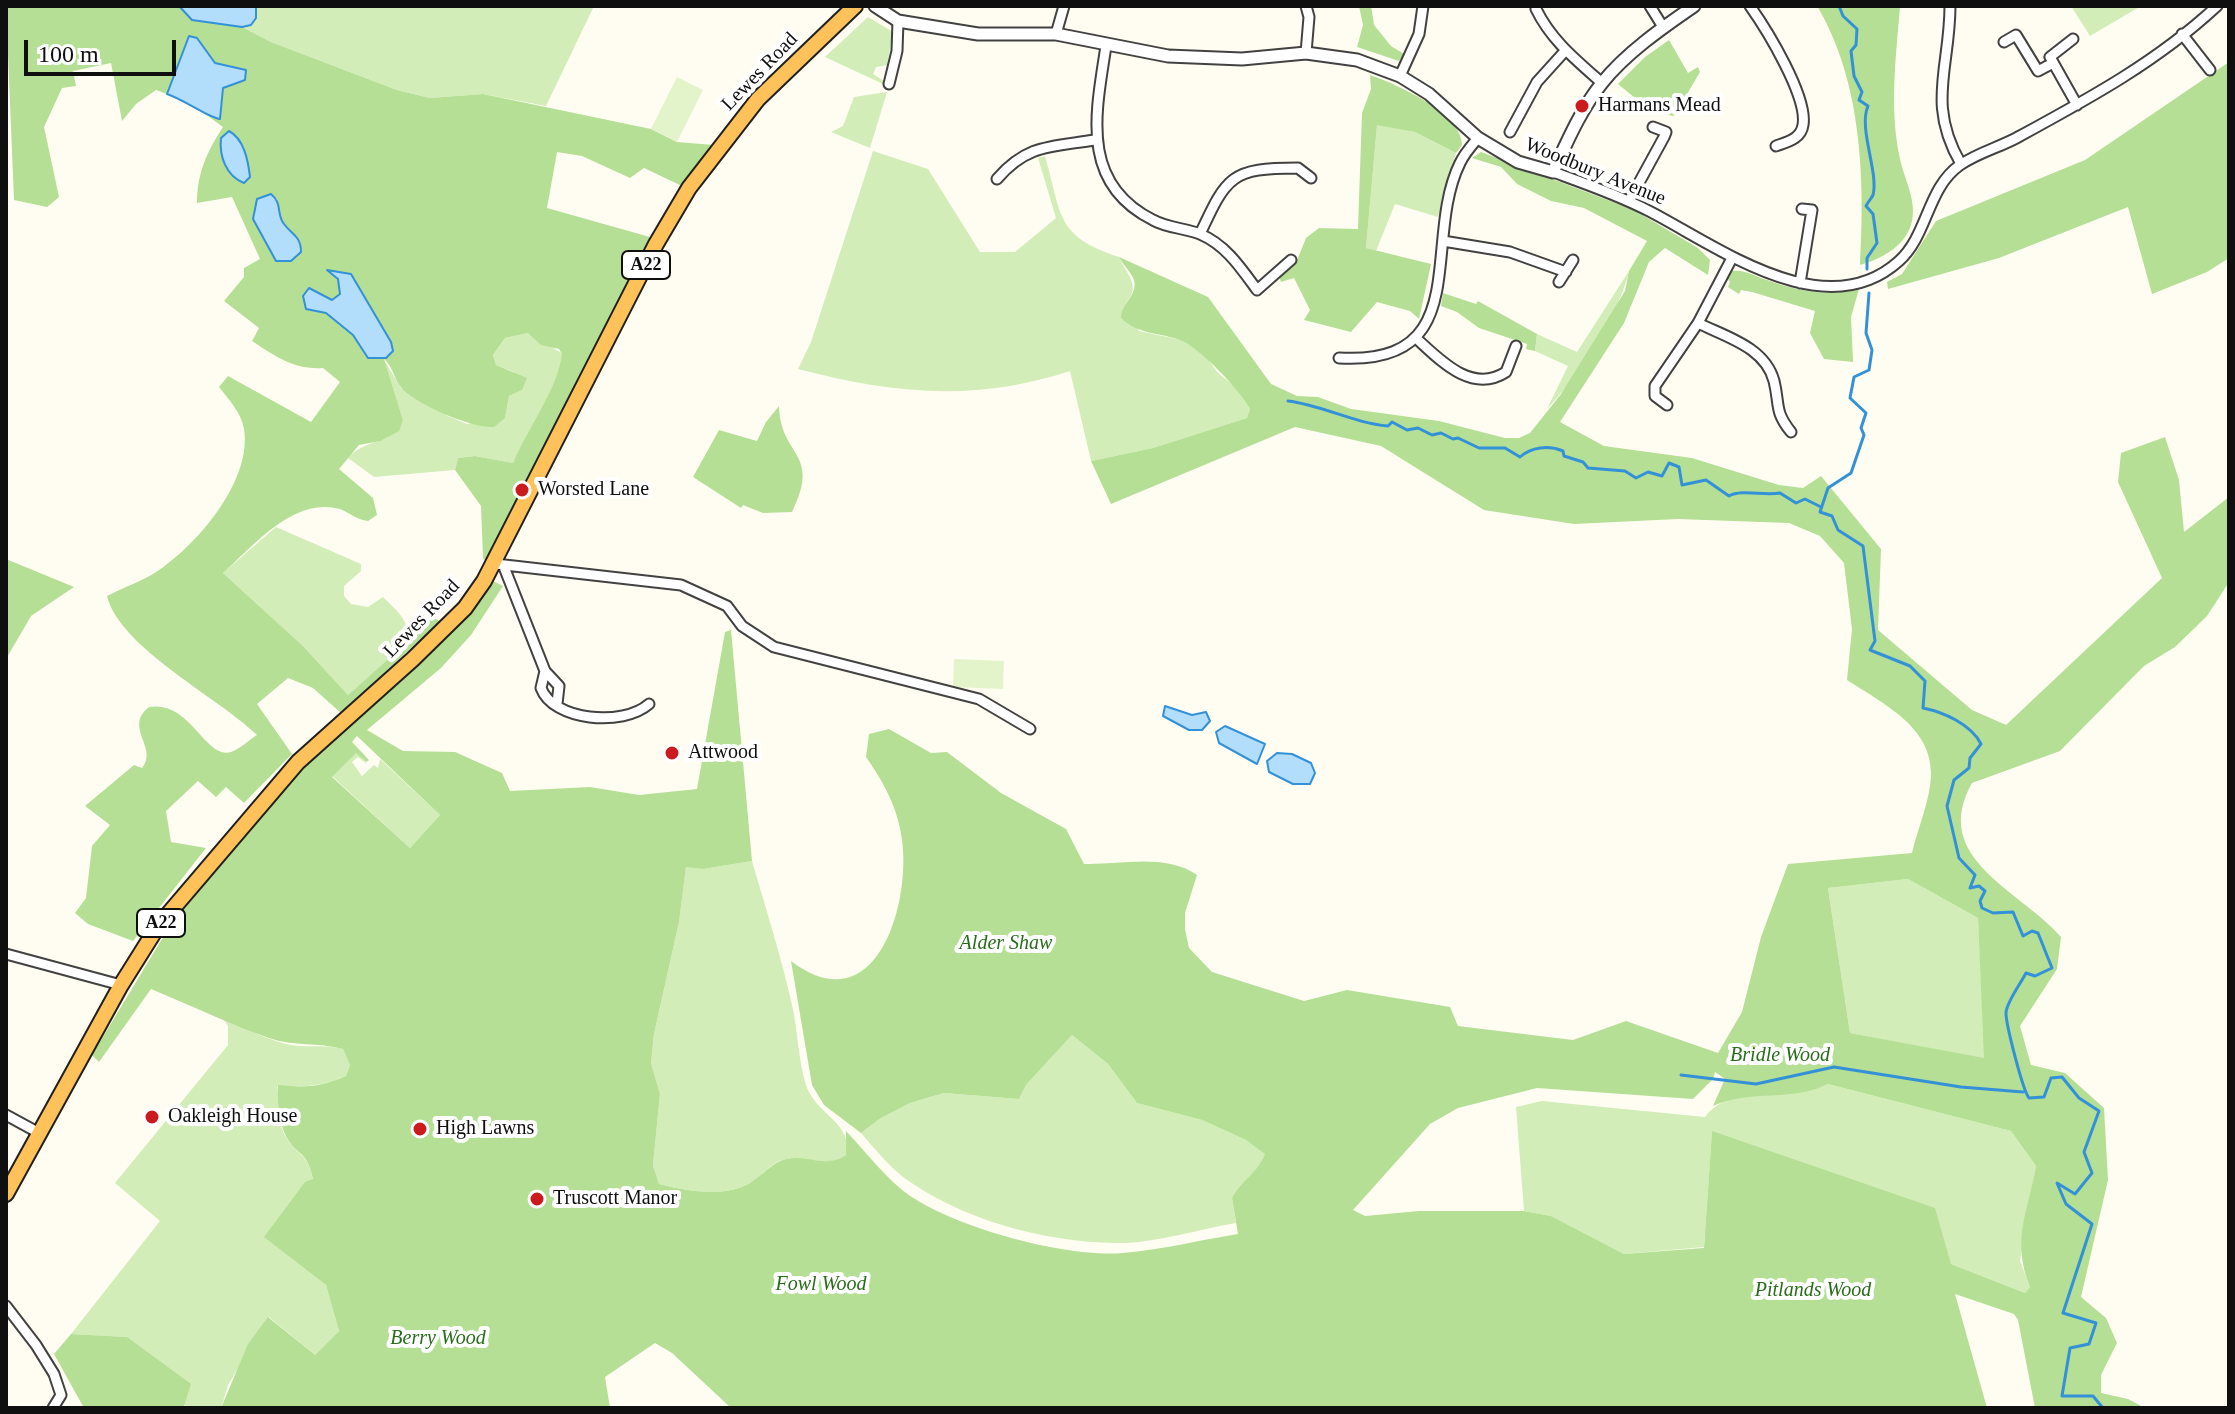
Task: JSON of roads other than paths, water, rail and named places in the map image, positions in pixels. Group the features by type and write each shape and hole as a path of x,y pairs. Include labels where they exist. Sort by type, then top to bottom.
{"highway":[{"name":"Lewes Road","path":"6,1194 121,985 158,926 298,762 413,659 465,608 500,566 650,257 689,188 758,99 855,6"}],"street":[{"name":"Woodbury Avenue","path":"875,6 898,21 978,34 1056,34 1168,56 1242,59 1306,53 1357,60 1400,76 1429,94 1478,138 1518,162 1629,201 1695,234 1732,258 1800,283 1821,286 1856,281 1898,262 1909,250 1943,182 1961,164 2138,70 2217,6"},
{"path":"1056,34 1064,6"},
{"path":"1306,6 1309,17 1306,53"},
{"path":"1400,76 1419,34 1423,6"},
{"path":"1650,6 1663,27"},
{"path":"1553,172 1572,130 1602,83 1663,27 1694,6"},
{"path":"1750,6 1802,105 1803,127 1796,138 1776,146"},
{"path":"1950,6 1939,100 1943,129 1961,164"},
{"path":"1536,9 1544,25 1565,51 1602,83"},
{"path":"879,73 890,80 897,51 898,21"},
{"path":"2182,34 2210,70"},
{"path":"2004,42 2016,35 2038,71 2053,63"},
{"path":"2073,39 2050,57 2077,105"},
{"path":"1106,46 1095,140 1104,171 1124,202 1154,221 1200,234 1220,245 1257,290 1291,260"},
{"path":"1510,132 1537,82 1565,51"},
{"path":"1629,201 1666,132 1653,127"},
{"path":"1339,358 1379,356 1417,339 1435,301 1450,197 1460,163 1478,138"},
{"path":"997,179 1014,159 1030,150 1095,140"},
{"path":"1200,234 1222,187 1249,171 1298,168 1311,178"},
{"path":"1800,283 1812,210 1802,209"},
{"path":"1443,241 1510,252 1566,272"},
{"path":"1667,405 1655,396 1655,386 1698,323 1732,258"},
{"path":"1559,282 1573,260"},
{"path":"1698,323 1763,357 1774,383 1777,414 1791,432"},
{"path":"1417,339 1447,367 1465,376 1489,380 1506,372 1516,346"},
{"path":"557,704 559,686 545,671 500,566 681,585 727,606 742,626 774,647 979,699 1030,729"},
{"path":"545,671 541,688 543,695 588,718 617,719 637,715 649,704"},
{"path":"6,954 121,985"},
{"path":"6,1115 41,1134"},
{"path":"6,1306 54,1374 61,1395 53,1408"}],"water":[{"path":"179,6 256,6 256,18 251,25 242,27 192,20"},
{"path":"189,36 197,38 215,63 246,70 245,80 223,88 220,119 167,94"},
{"path":"229,131 242,145 246,157 250,177 244,183 228,170 221,152 221,138"},
{"path":"271,194 277,202 282,220 299,242 301,252 291,261 276,261 253,219 257,199"},
{"path":"327,270 351,274 391,342 393,351 386,358 368,358 353,335 326,313 306,309 303,296 309,288 332,300 340,294 338,279"},
{"path":"1165,706 1192,715 1206,712 1210,721 1202,730 1189,730 1163,716"},
{"path":"1225,726 1265,744 1257,764 1219,743 1216,732"},
{"path":"1277,753 1292,754 1311,763 1315,773 1310,784 1293,784 1269,772 1267,761"}],"waterway":[{"path":"1839,6 1843,16 1857,29 1856,45 1851,51 1854,76 1862,92 1859,100 1868,106 1865,126 1874,186 1873,195 1866,206 1873,214 1877,243 1867,258 1867,269"},
{"path":"1869,293 1866,333 1872,350 1869,370 1854,377 1850,398 1866,413 1861,428 1864,435 1851,473 1828,488 1820,512 1832,516 1838,530 1863,546 1875,641 1870,650 1910,666 1925,681 1923,708 1956,720 1971,730 1981,744 1970,758 1969,768 1954,780 1947,806 1959,858 1975,875 1970,888 1979,886 1985,891 1980,901 1982,908 1993,913 2013,912 2023,936 2032,931 2038,933 2052,968 2035,976 2026,973 2006,1013 2026,1093 2029,1098 2044,1097 2051,1078 2062,1077 2079,1098 2099,1111 2084,1152 2092,1173 2075,1194 2057,1183 2066,1204 2092,1224 2063,1313 2096,1323 2089,1344 2070,1348 2062,1396 2093,1396 2103,1408"},
{"path":"1288,401 1375,424 1388,426 1392,422 1407,430 1418,428 1432,435 1441,433 1479,448 1505,448 1520,457 1535,449 1558,449 1563,451 1564,456 1583,462 1588,468 1625,471 1636,478 1648,472 1662,476 1669,463 1679,467 1682,485 1706,480 1729,496 1780,493 1796,503 1805,499 1821,507"},
{"path":"1681,1075 1756,1084 1834,1067 1961,1087 2023,1092"}],"place":[{"name":"Harmans Mead","path":"1582,106"},
{"name":"Worsted Lane","path":"522,490"},
{"name":"Attwood","path":"672,753"},
{"name":"Oakleigh House","path":"152,1117"},
{"name":"High Lawns","path":"420,1129"},
{"name":"Truscott Manor","path":"537,1199"}],"park label":[{"name":"Alder Shaw","path":"1006,944"},
{"name":"Bridle Wood","path":"1780,1056"},
{"name":"Fowl Wood","path":"821,1285"},
{"name":"Pitlands Wood","path":"1813,1291"},
{"name":"Berry Wood","path":"438,1339"}]}
